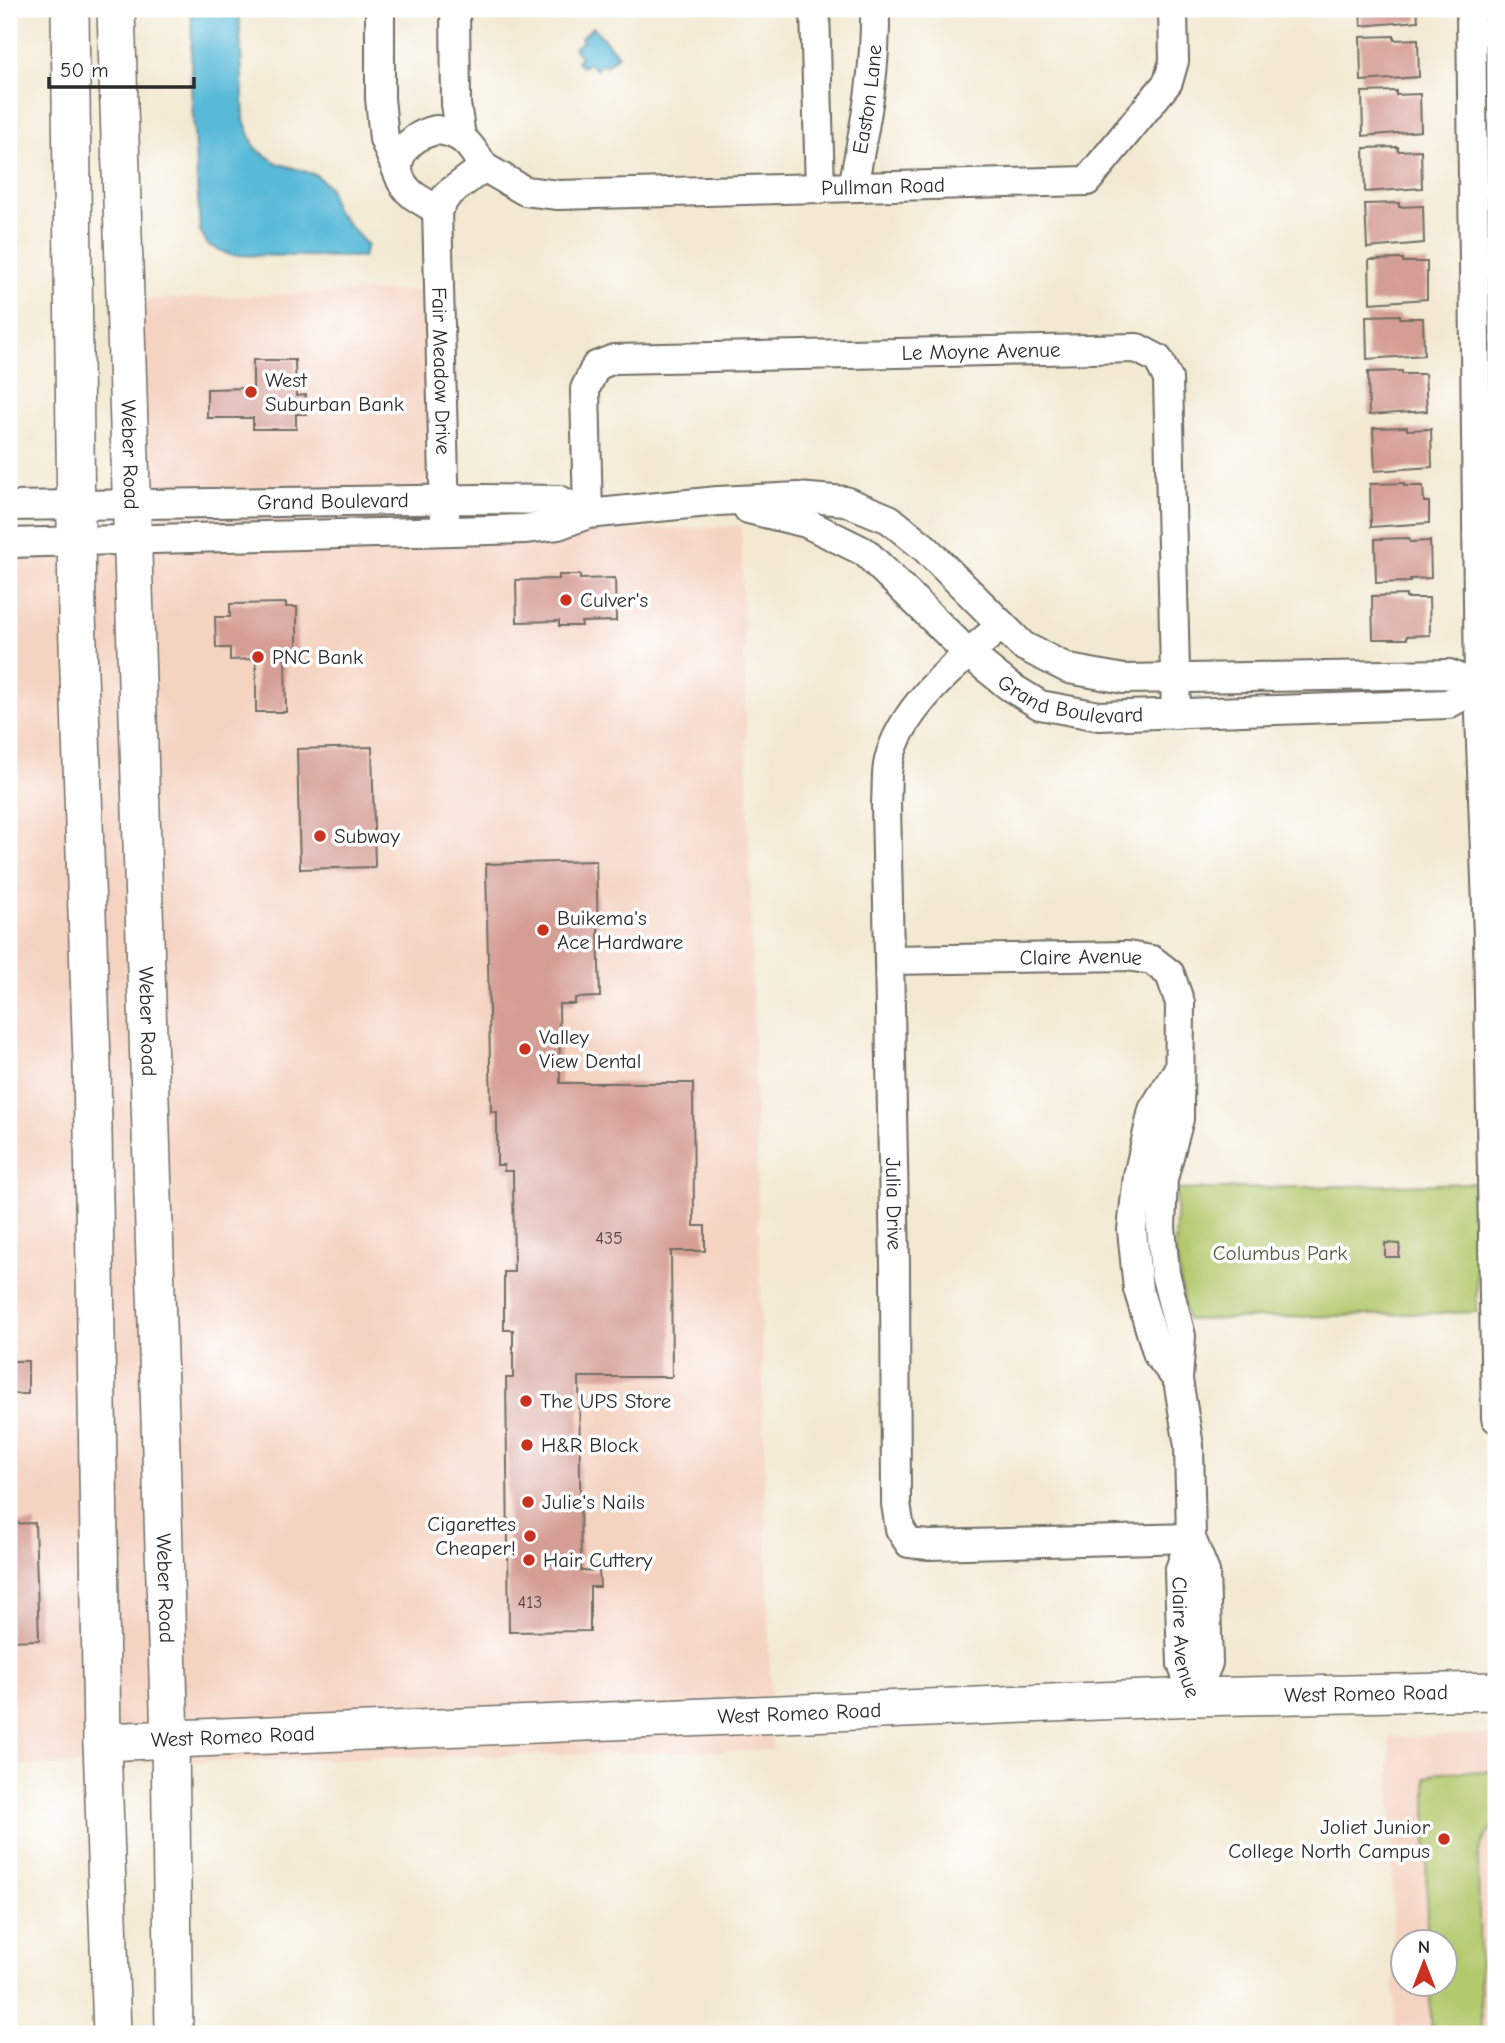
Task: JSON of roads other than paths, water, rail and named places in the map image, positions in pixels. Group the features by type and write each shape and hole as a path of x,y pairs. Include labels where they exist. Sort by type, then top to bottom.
{"main road":[{"path":"70,9 76,542 92,1063 102,1742 112,2034"},
{"name":"Weber Road","path":"116,9 170,1740 174,2034"},
{"name":"West Romeo Road","path":"102,1742 1194,1698 1496,1691"}],"street":[{"path":"380,9 380,98 384,139 398,173 412,194 437,210 448,194 484,167 471,145 461,136 449,131 424,133 413,139 399,160 398,173"},
{"path":"455,9 456,104 461,136"},
{"name":"Easton Lane","path":"815,9 820,189"},
{"name":"Easton Lane","path":"853,187 871,94 876,50 875,9"},
{"name":"Pullman Road","path":"484,167 525,191 558,195 1087,181 1168,82 1174,61 1173,9"},
{"path":"1471,9 1488,687 1496,1418"},
{"name":"Fair Meadow Drive","path":"437,210 445,531"},
{"name":"Le Moyne Avenue","path":"587,514 585,388 596,366 614,359 1137,348 1158,359 1168,379 1175,714"},
{"name":"Grand Boulevard","path":"9,543 503,530 558,525 587,514 718,501 798,497 845,501 888,519 925,548 1023,646 1069,669 1124,679 1449,674 1488,687"},
{"name":"Grand Boulevard","path":"9,506 445,499 559,500 587,514"},
{"name":"Grand Boulevard","path":"718,501 806,523 865,552 968,653 1009,686 1040,705 1099,716 1448,704 1488,687"},
{"name":"Julia Drive","path":"1002,625 968,653 904,722 888,764 886,803 895,1265 896,1504 900,1529 909,1543 929,1545 1191,1538"},
{"name":"Claire Avenue","path":"889,960 1127,956 1152,960 1170,974 1180,1003 1178,1070 1153,1110 1138,1176 1132,1230 1138,1289 1158,1356 1178,1380 1189,1446 1191,1538 1205,1572 1208,1663 1194,1698"}],"water":[{"path":"192,9 239,9 244,120 255,148 277,163 316,175 329,187 335,210 367,245 363,257 230,255 208,245 200,230 191,85"},
{"path":"593,27 618,55 606,66 603,63 596,70 588,63 582,67 577,61 581,56 574,48"}],"place":[{"name":"West Suburban Bank","path":"251,392"},
{"name":"Culver's","path":"566,600"},
{"name":"PNC Bank","path":"258,657"},
{"name":"Subway","path":"320,836"},
{"name":"Buikema's Ace Hardware","path":"543,930"},
{"name":"Valley View Dental","path":"525,1049"},
{"name":"The UPS Store","path":"526,1401"},
{"name":"H&R Block","path":"527,1445"},
{"name":"Julie's Nails","path":"528,1502"},
{"name":"Cigarettes Cheaper!","path":"530,1536"},
{"name":"Hair Cuttery","path":"529,1560"},
{"name":"Joliet Junior College North Campus","path":"1444,1839"}],"park label":[{"name":"Columbus Park","path":"1280,1253"}]}
